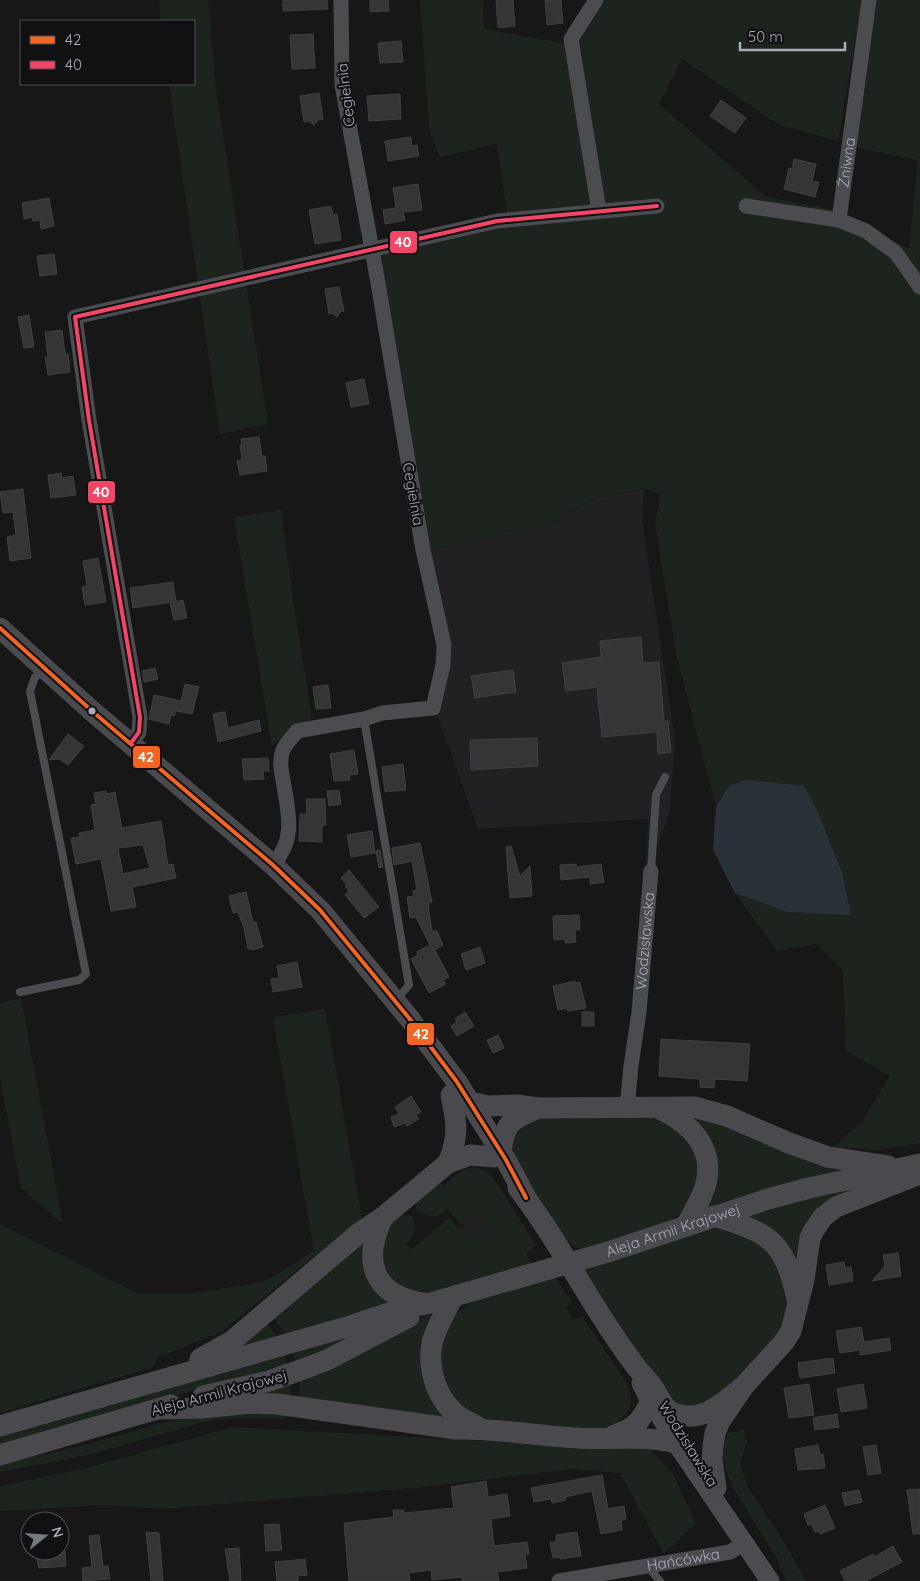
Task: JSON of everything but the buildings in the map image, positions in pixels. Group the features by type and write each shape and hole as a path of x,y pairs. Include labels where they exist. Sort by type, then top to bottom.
{"main road":[{"name":"Wodzisławska","path":"0,628 273,865 320,910 390,996 402,1022 461,1098 659,1405"},
{"path":"448,1163 455,1145 461,1098 488,1106 517,1105 538,1108 694,1107 727,1116 789,1143 828,1157 882,1165 896,1169"},
{"path":"169,1378 232,1341 358,1234 383,1217 448,1163 470,1155 498,1155 504,1135 514,1118 538,1108"},
{"path":"658,1108 674,1116 691,1130 703,1147 708,1161 708,1174 703,1194 686,1226"},
{"name":"Aleja Armii Krajowej","path":"0,1426 350,1326 404,1308 453,1297 608,1252 714,1216 809,1188 920,1164"},
{"path":"716,1488 712,1460 715,1433 720,1421 743,1386 787,1337 793,1324 804,1280 810,1238 814,1230 823,1217 836,1207 920,1174"},
{"path":"714,1216 754,1229 774,1244 786,1260 798,1301"},
{"path":"383,1217 376,1231 372,1253 374,1267 380,1281 391,1292 403,1299 427,1304"},
{"path":"453,1297 432,1342 430,1359 432,1374 438,1390 452,1410 460,1417 480,1428"},
{"name":"Aleja Armii Krajowej","path":"0,1455 199,1397 269,1381 309,1367 327,1360 400,1323 427,1304"},
{"path":"608,1438 638,1424 659,1405 675,1414 687,1417 698,1416 712,1411 743,1386"},
{"path":"158,1409 202,1408 250,1403 277,1404 456,1429 480,1428 540,1436 648,1438 676,1443"}],"street":[{"name":"Cegielnia","path":"273,865 282,854 289,836 280,763 283,749 297,731 364,719 382,713 433,708 443,665 444,645 423,550 342,85 341,0"},
{"path":"596,0 571,39 599,211"},
{"name":"Żniwna","path":"839,220 869,0"},
{"path":"131,743 139,732 140,717 89,420 74,317 371,248 497,221 656,206"},
{"path":"746,206 839,220 866,231 896,253 920,287"},
{"name":"Wodzisławska","path":"627,1108 639,1012 652,871"},
{"name":"Wodzisławska","path":"659,1405 676,1443 770,1581"},
{"name":"Wodzisławska","path":"659,1405 716,1488 742,1538"},
{"name":"Hańcówka","path":"559,1581 730,1552 742,1538"}],"lane":[{"path":"20,992 79,980 86,974 30,691 35,677 47,670"},
{"path":"364,719 409,984 390,996"},
{"name":"Wodzisławska","path":"652,871 656,795 665,776"},
{"path":"647,1566 660,1581"}],"shaded area":[{"path":"159,0 208,0 216,90 268,424 220,434 169,85 195,85 195,20 161,20"},
{"path":"420,0 483,0 484,29 568,44 584,32 605,0 862,0 838,141 779,125 682,59 659,104 766,197 832,209 909,249 918,160 855,148 876,0 920,0 920,1143 878,1150 834,1147 862,1121 890,1076 846,1051 843,971 817,944 777,951 735,893 787,912 851,914 842,873 816,808 729,786 716,807 676,653 655,523 661,494 644,489 596,498 546,526 528,532 428,549 379,243 450,230 507,212 497,144 440,157 429,129"},
{"path":"644,489 642,521 675,739 670,811 645,882 648,819 478,829 437,714 448,658 428,549 528,532 546,526 596,498"},
{"path":"281,510 294,607 312,717 272,746 234,517"},
{"path":"747,780 804,786 816,808 842,872 851,915 787,912 735,893 713,850 716,807 729,786"},
{"path":"21,998 63,1224 21,1188 0,1078 0,1003"},
{"path":"325,1009 362,1218 221,1332 159,1357 160,1352 153,1367 0,1413 0,1224 137,1293 195,1293 264,1282 314,1251 273,1017"},
{"path":"692,1116 845,1165 845,1172 707,1209 716,1185 708,1135"},
{"path":"652,1117 671,1123 694,1148 699,1174 696,1187 683,1211 665,1224 581,1251 563,1237 510,1155 511,1136 532,1118"},
{"path":"476,1167 488,1172 497,1183 536,1245 526,1254 531,1264 429,1295 403,1289 389,1276 383,1263 385,1230 398,1215 412,1216 415,1231 412,1238 406,1244 411,1250 449,1218 458,1228 465,1228 468,1240 488,1236 483,1214 464,1219 464,1224 460,1224 448,1209 438,1216 426,1216 416,1208 416,1199 438,1180 443,1185 463,1170"},
{"path":"849,1187 851,1195 797,1261 747,1217 748,1214"},
{"path":"484,1213 490,1237 467,1242 462,1218"},
{"path":"708,1229 722,1229 748,1237 766,1250 778,1264 788,1302 782,1329 715,1403 687,1409 667,1399 584,1270"},
{"path":"363,1240 364,1263 391,1302 287,1335 271,1315"},
{"path":"555,1277 572,1302 566,1307 573,1320 582,1316 628,1386 631,1405 627,1413 619,1420 623,1427 573,1430 489,1420 472,1414 450,1392 439,1365 440,1350 450,1321 458,1312 473,1301"},
{"path":"430,1314 433,1316 448,1418 299,1403 300,1376"},
{"path":"264,1320 278,1338 232,1351"},
{"path":"370,1327 296,1366 292,1350"},
{"path":"284,1353 288,1369 195,1390 0,1446 0,1434"},
{"path":"291,1379 291,1402 234,1399"},
{"path":"290,1410 289,1417 285,1419 219,1419 89,1455 0,1472 0,1463 82,1446 175,1419"},
{"path":"232,1427 650,1450 673,1474 696,1523 664,1554 620,1473 573,1469 414,1488 164,1509 105,1505 0,1511 0,1486 87,1468"},
{"path":"744,1430 747,1441 740,1464 748,1487 781,1537 806,1581 786,1581 776,1557 733,1488 724,1465 723,1444 728,1433"}],"transit line":[{"name":"40","path":"131,743 139,732 140,717 89,420 75,317 497,221 657,206"},
{"name":"42","path":"0,628 92,711 273,865 320,910 409,1018 457,1082 506,1160 526,1198"}]}
